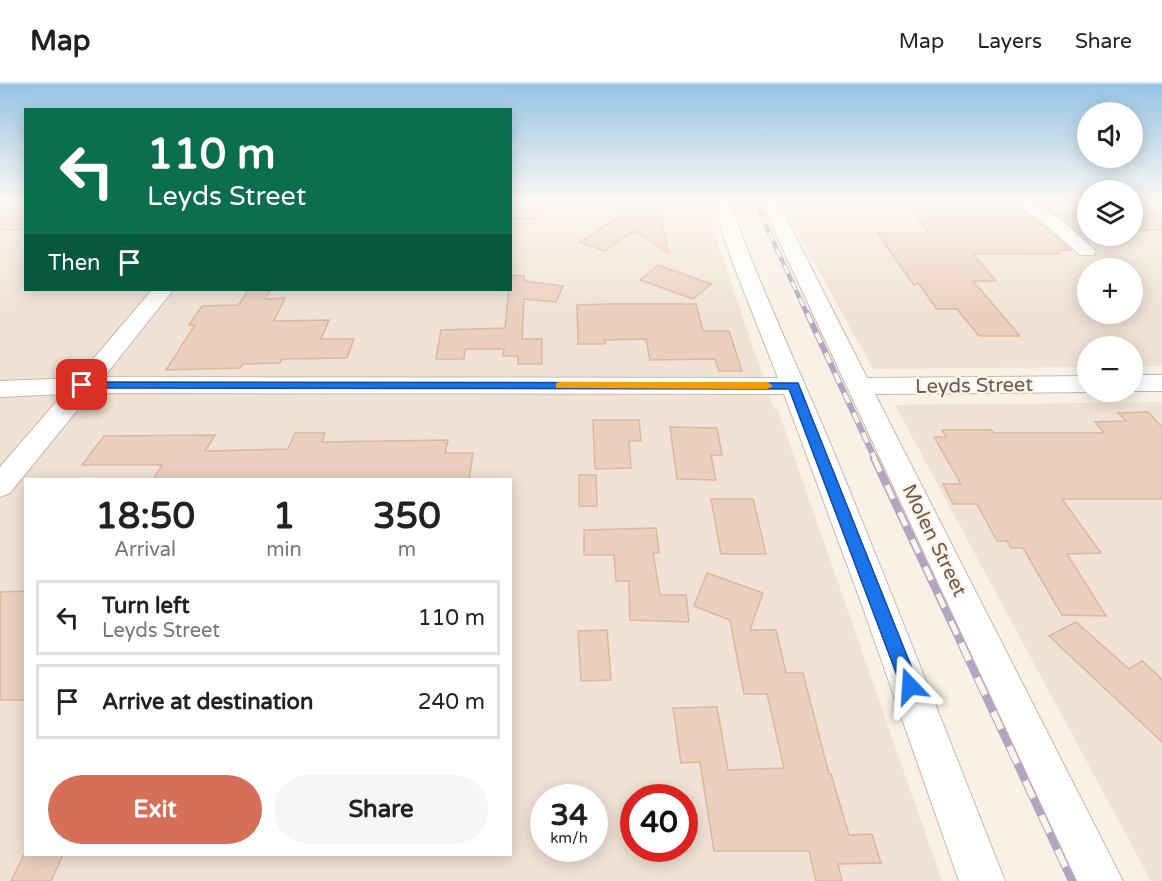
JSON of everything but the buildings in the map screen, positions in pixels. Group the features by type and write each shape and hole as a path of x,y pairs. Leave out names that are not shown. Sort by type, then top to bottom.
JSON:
{"street":[{"path":"732,237 794,386 878,599 982,881"},
{"name":"Molen Street","path":"786,237 1100,881"},
{"path":"1071,237 1087,251"},
{"path":"0,486 162,291"},
{"path":"1143,383 1162,383"},
{"name":"Leyds Street","path":"860,386 1077,384"},
{"path":"0,389 82,385 794,386"}],"shaded area":[{"path":"0,237 24,237 24,291 512,291 512,237 716,237 774,409 778,410 942,881 0,881"},
{"path":"800,237 1077,237 1077,246 1143,246 1143,237 1162,237 1162,254 811,257"},
{"path":"1162,254 1162,366 1143,366 1143,336 1077,336 1077,367 873,369 811,257"},
{"path":"1162,402 1162,881 1151,881 895,405"}],"railway":[{"path":"771,237 807,314"},
{"path":"807,313 875,459"},
{"path":"874,458 962,645"},
{"path":"961,643 1072,881"}],"slow traffic":[{"path":"560,386 767,386"}],"route":[{"path":"82,385 794,386 910,686"}]}
